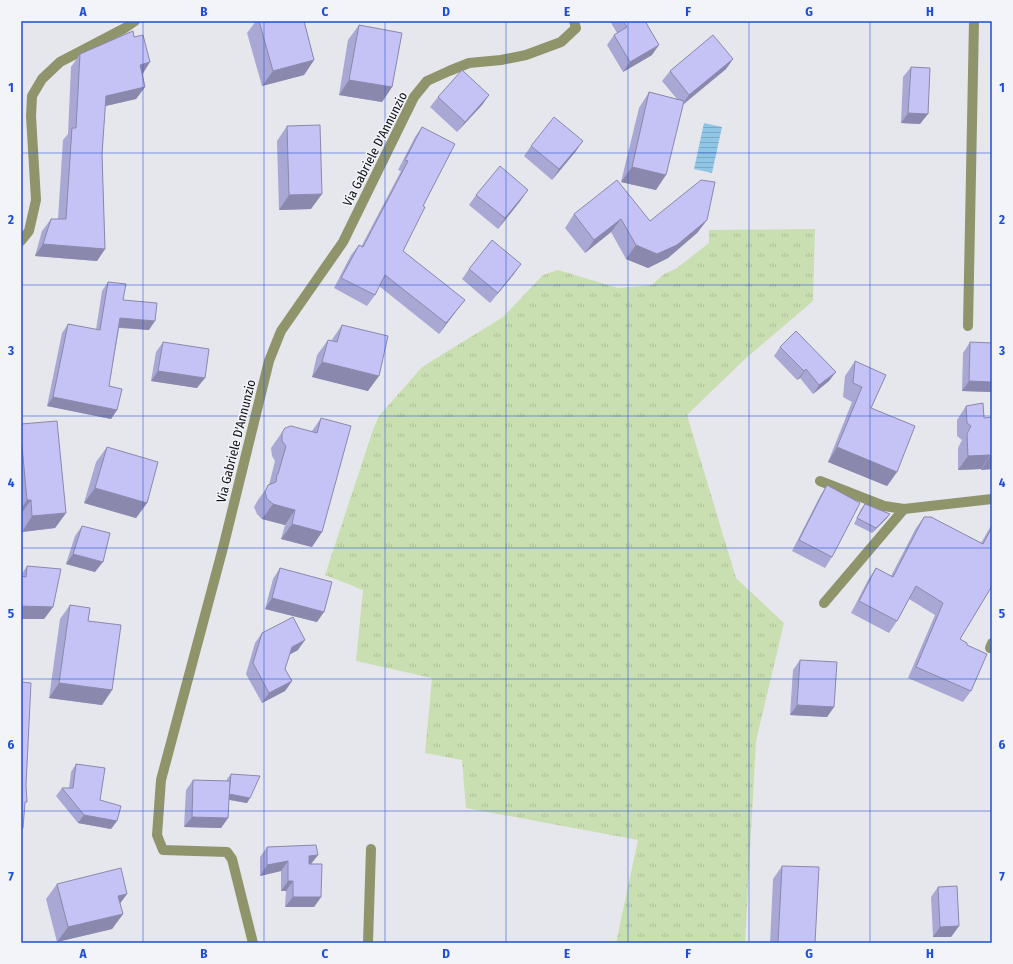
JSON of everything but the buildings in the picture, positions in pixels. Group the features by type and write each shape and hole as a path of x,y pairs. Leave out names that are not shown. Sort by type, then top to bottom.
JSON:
{"street":[{"path":"21,241 29,231 36,200 31,116 32,96 42,79 60,62 135,21"},
{"name":"Via Gabriele D'Annunzio","path":"253,943 232,859 227,852 163,850 157,835 161,780 224,544 269,361 281,331 343,242 414,97 427,81 469,63 501,60 526,55 561,42 576,28 574,21"},
{"path":"968,326 974,21"},
{"path":"820,481 884,506 904,509 992,499"},
{"path":"824,603 904,509"},
{"path":"368,943 371,849"}],"green space":[{"path":"815,229 813,301 745,359 687,415 736,578 784,623 756,741 745,943 616,943 638,840 466,808 462,760 425,753 432,678 356,661 363,590 325,575 379,416 422,367 503,317 543,275 558,270 618,288 652,285 664,274 677,268 709,243 709,230"}],"water":[{"path":"704,123 722,127 712,173 694,169"}]}
